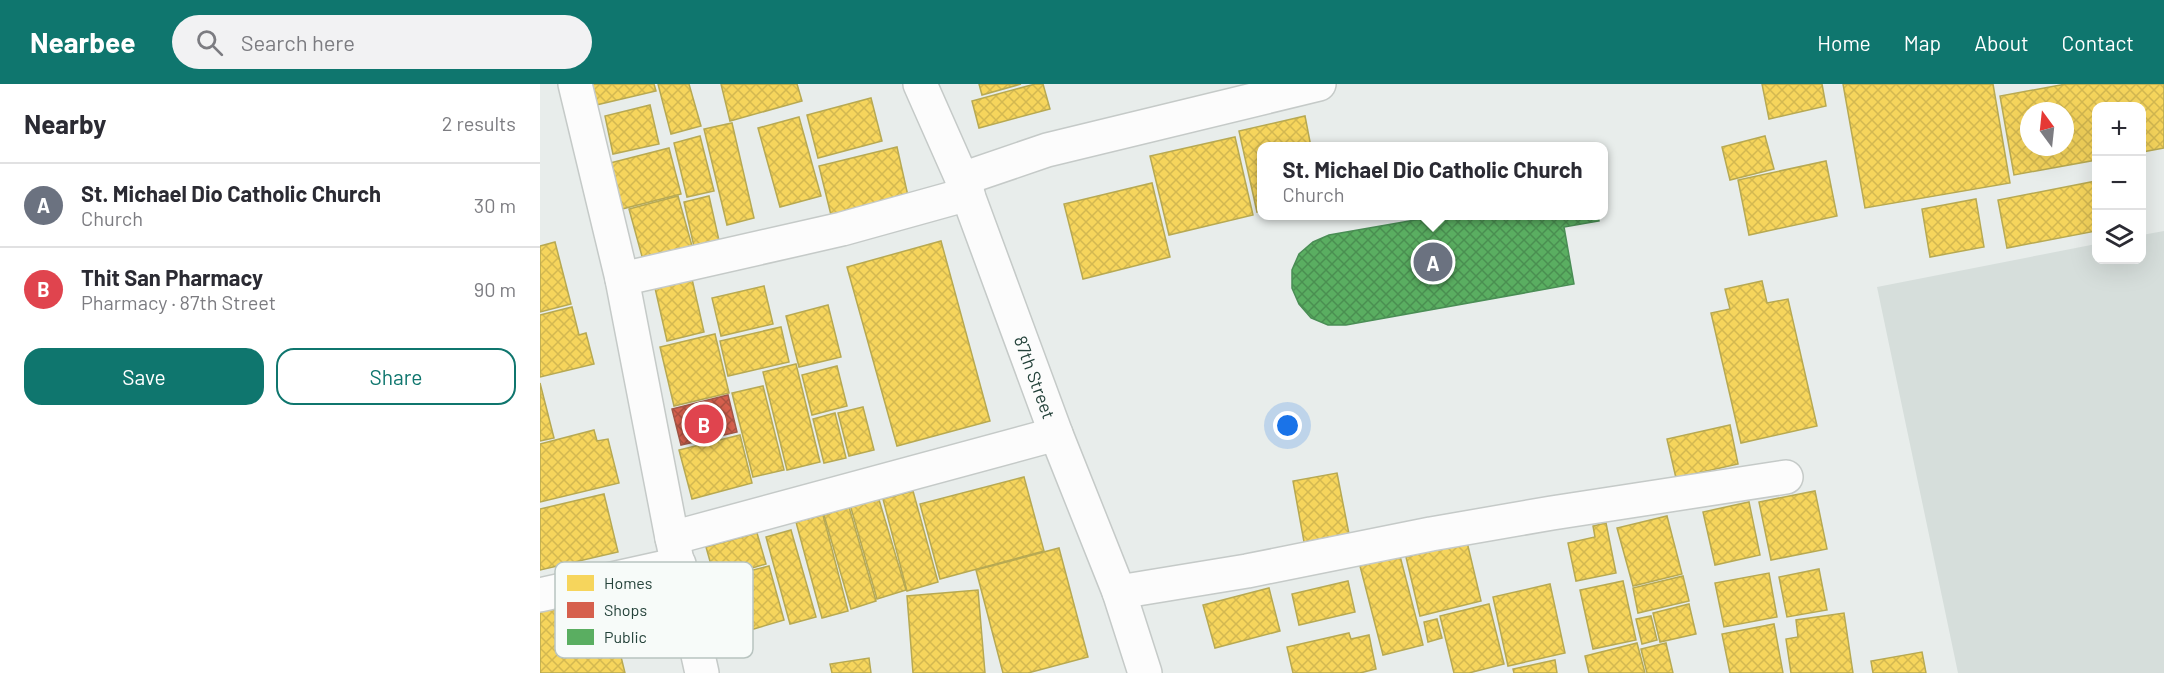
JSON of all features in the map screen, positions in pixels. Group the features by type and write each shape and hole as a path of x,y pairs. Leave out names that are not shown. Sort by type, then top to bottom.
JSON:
{"street":[{"path":"575,84 622,279 678,562"},
{"name":"87th Street","path":"920,84 965,186 1056,434 1119,592 1145,673"},
{"path":"622,279 842,229 965,186 1047,150 1319,84"},
{"path":"642,562 1056,434"},
{"path":"1119,592 1247,571 1519,518 1786,477"},
{"path":"540,595 555,590"},
{"path":"699,658 702,673"}],"shaded area":[{"path":"2164,231 2164,673 1958,673 1877,287 2092,245 2092,264 2146,264 2146,234"}],"building: Homes":[{"path":"591,84 654,84 656,91 596,105"},
{"path":"658,84 689,84 701,126 671,134"},
{"path":"721,84 797,84 802,101 730,121"},
{"path":"979,84 1021,84 982,95"},
{"path":"1035,84 1043,84 1050,109 979,128 972,101"},
{"path":"1762,84 1822,84 1826,106 1769,119"},
{"path":"1843,84 1993,84 2010,183 1865,208"},
{"path":"2066,84 2164,84 2164,148 2146,151 2146,102 2092,102 2092,161 2014,175 2000,96"},
{"path":"871,98 882,141 818,158 807,115"},
{"path":"650,105 659,144 613,154 605,116"},
{"path":"1305,116 1310,142 1257,142 1257,212 1239,131"},
{"path":"799,117 821,196 780,207 758,128"},
{"path":"732,123 754,218 727,225 704,129"},
{"path":"700,136 714,191 687,197 674,143"},
{"path":"1765,136 1774,169 1730,180 1722,147"},
{"path":"1235,137 1253,215 1169,235 1150,156"},
{"path":"897,147 908,196 831,215 819,166"},
{"path":"669,148 681,194 622,209 610,163"},
{"path":"1826,161 1837,216 1749,235 1738,180"},
{"path":"2092,182 2092,232 2007,248 1998,200"},
{"path":"1152,183 1170,257 1083,279 1064,204"},
{"path":"678,196 692,246 643,260 629,209"},
{"path":"709,196 720,245 695,251 684,202"},
{"path":"1976,199 1984,247 1930,257 1922,209"},
{"path":"941,241 990,421 897,446 847,267"},
{"path":"555,242 571,304 540,312 540,246"},
{"path":"692,279 704,332 667,341 655,288"},
{"path":"1762,281 1767,303 1788,299 1817,426 1741,443 1711,313 1730,309 1725,289"},
{"path":"764,286 773,324 721,336 712,298"},
{"path":"828,305 841,357 799,367 786,316"},
{"path":"572,307 579,335 586,333 594,364 540,377 540,315"},
{"path":"781,327 789,362 728,376 720,341"},
{"path":"715,334 729,393 674,406 660,347"},
{"path":"796,364 820,462 787,470 763,372"},
{"path":"837,366 847,406 812,415 802,375"},
{"path":"540,383 554,438 540,441"},
{"path":"763,386 784,470 753,477 732,393"},
{"path":"863,407 874,450 849,456 838,413"},
{"path":"835,413 846,458 824,463 813,419"},
{"path":"1730,425 1738,464 1676,478 1667,439"},
{"path":"594,430 597,441 608,439 619,483 540,502 540,444"},
{"path":"740,435 752,483 692,499 679,450"},
{"path":"1337,473 1349,534 1304,542 1293,481"},
{"path":"1024,477 1044,551 940,579 920,504"},
{"path":"913,491 938,582 907,591 883,499"},
{"path":"1815,491 1827,549 1771,560 1759,502"},
{"path":"877,493 906,590 877,599 849,501"},
{"path":"604,494 618,552 575,562 555,562 555,567 540,570 540,509"},
{"path":"1749,502 1760,555 1715,565 1703,512"},
{"path":"849,507 876,601 851,609 824,515"},
{"path":"823,515 848,611 822,618 796,522"},
{"path":"1667,516 1682,574 1633,586 1617,528"},
{"path":"1606,523 1616,573 1576,581 1568,543 1595,537 1593,526"},
{"path":"791,530 816,617 790,624 766,537"},
{"path":"757,533 766,564 753,568 753,562 710,562 706,547"},
{"path":"1467,542 1481,601 1420,616 1406,557"},
{"path":"1059,548 1088,657 1028,673 1003,673 976,570"},
{"path":"1400,556 1423,645 1383,655 1360,566"},
{"path":"769,566 784,620 753,629 753,570"},
{"path":"1819,569 1827,610 1787,617 1779,577"},
{"path":"1769,573 1777,617 1724,627 1715,583"},
{"path":"1683,576 1689,601 1638,613 1633,588"},
{"path":"1348,581 1355,612 1299,625 1292,594"},
{"path":"1623,581 1636,640 1593,649 1580,590"},
{"path":"1550,584 1565,653 1508,666 1493,597"},
{"path":"1269,588 1280,631 1215,648 1203,605"},
{"path":"978,590 985,673 913,673 907,596"},
{"path":"555,604 555,658 621,658 625,673 540,673 540,608"},
{"path":"1489,604 1504,664 1469,673 1454,673 1440,616"},
{"path":"1689,604 1696,634 1660,642 1653,613"},
{"path":"1844,613 1853,673 1791,673 1786,639 1798,637 1796,620"},
{"path":"1651,616 1657,640 1642,644 1636,619"},
{"path":"1437,619 1442,638 1428,642 1424,622"},
{"path":"1774,624 1783,673 1730,673 1722,634"},
{"path":"1349,633 1351,639 1369,635 1376,669 1360,673 1293,673 1287,647"},
{"path":"1637,643 1645,673 1589,673 1585,656"},
{"path":"1666,643 1673,673 1647,673 1641,649"},
{"path":"1922,652 1926,673 1873,673 1871,661"},
{"path":"869,658 871,673 832,673 830,664"},
{"path":"1555,660 1557,673 1514,673 1513,669"}],"building: Shops":[{"path":"728,395 737,432 681,445 672,409"}],"building: Public":[{"path":"1415,220 1599,221 1564,227 1574,284 1346,325 1328,325 1311,318 1299,304 1292,288 1292,270 1299,254 1313,242 1329,235"}],"place":[{"name":"St. Michael Dio Catholic Church","path":"1433,262"},
{"name":"Thit San Pharmacy","path":"704,424"}]}
